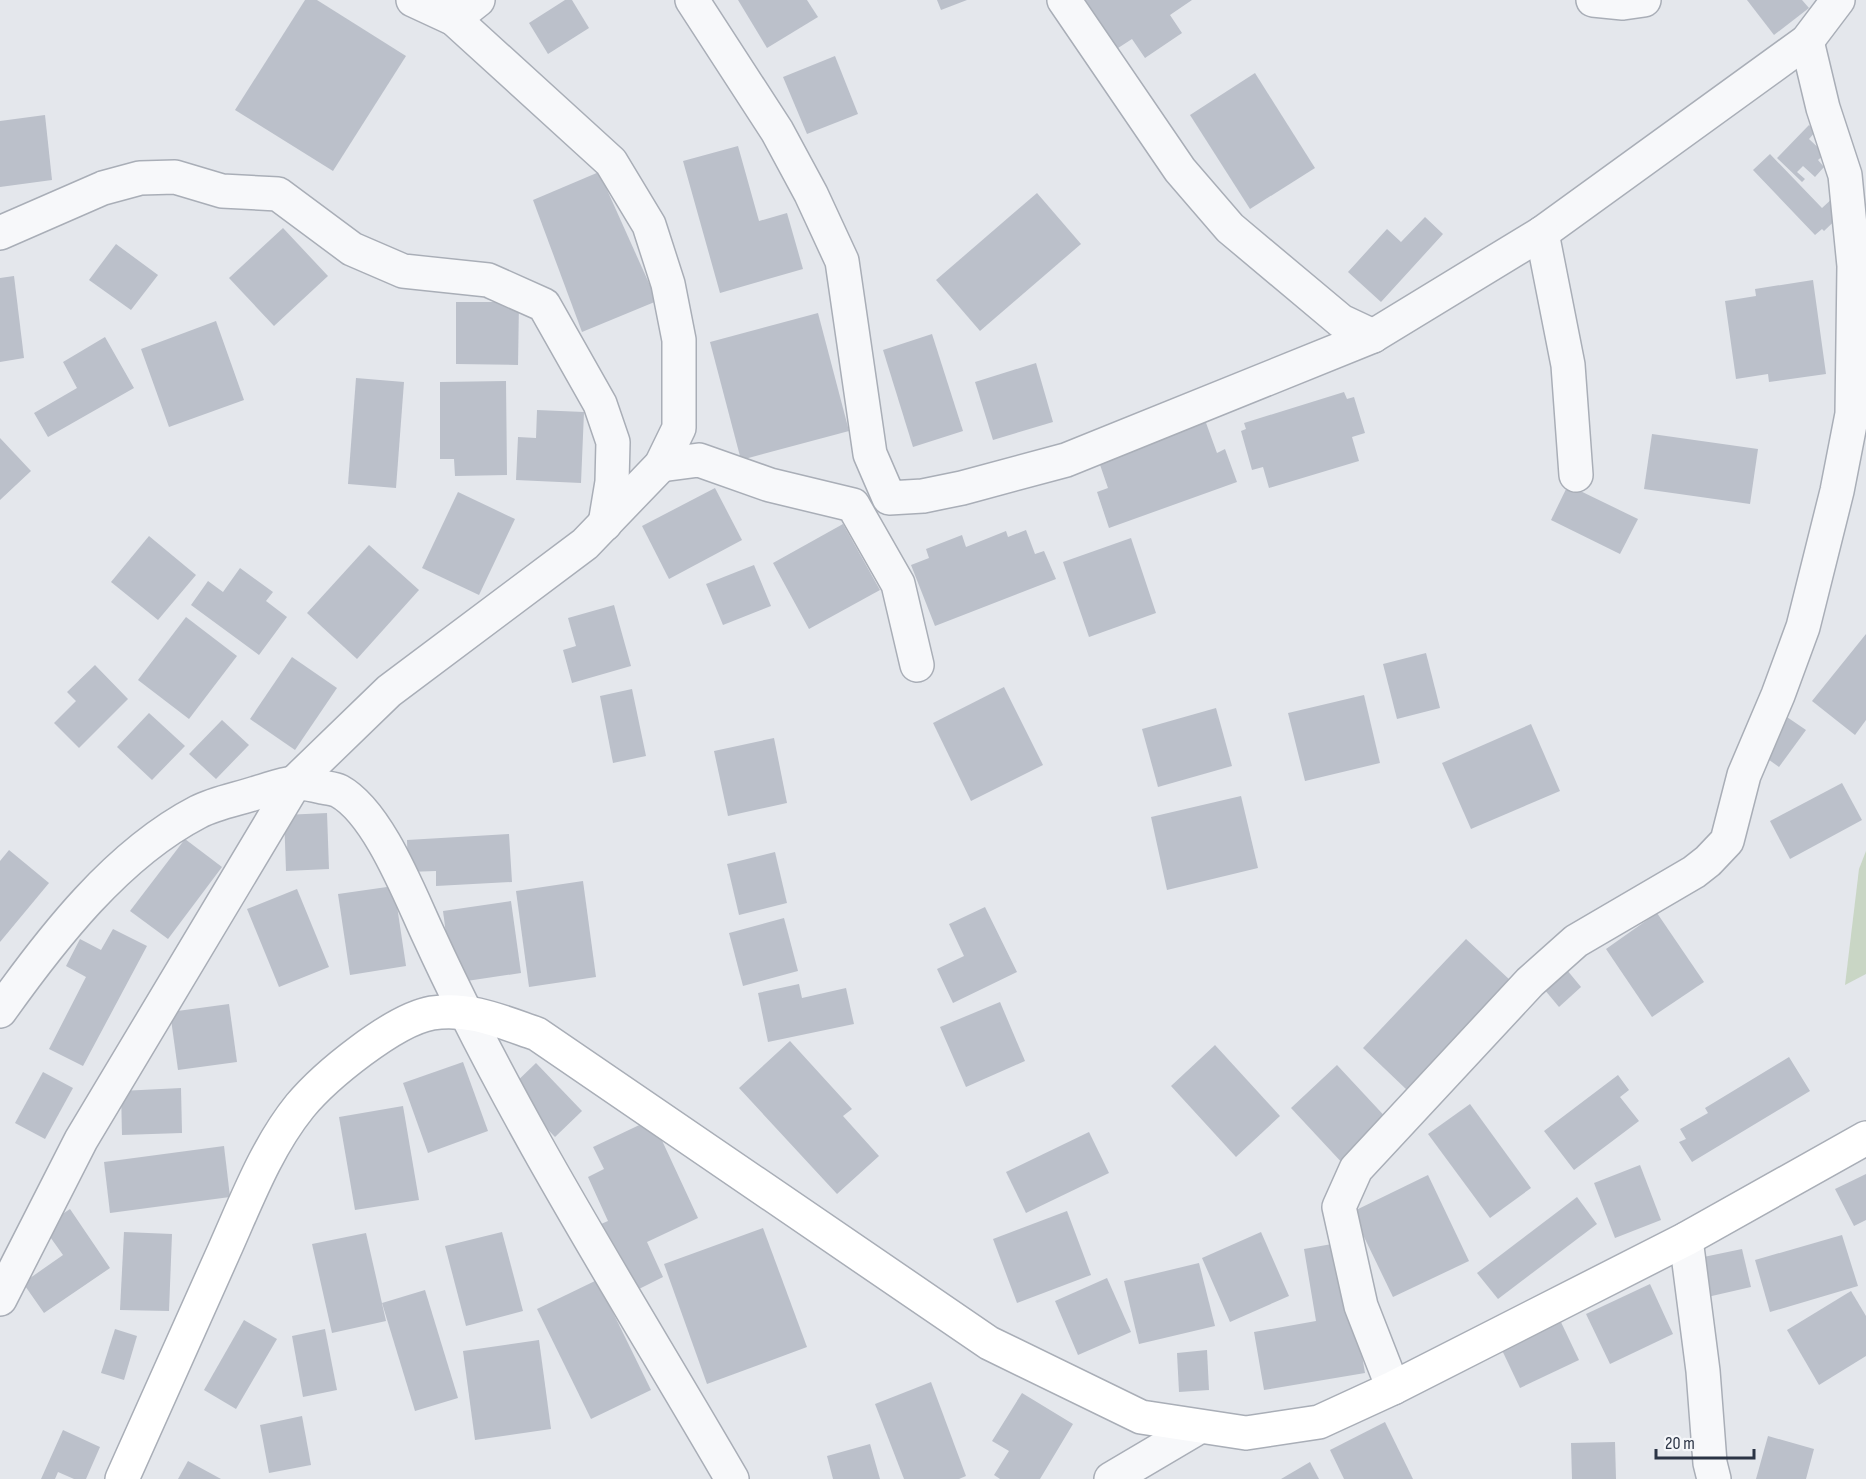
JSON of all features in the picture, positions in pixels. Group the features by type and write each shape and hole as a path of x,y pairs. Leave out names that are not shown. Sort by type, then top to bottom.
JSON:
{"main road":[{"path":"122,1479 262,1168 298,1108 322,1082 395,1028 430,1013 463,1010 537,1034 989,1343 1141,1417 1246,1433 1319,1422 1393,1388 1686,1239 1866,1138"}],"street":[{"path":"0,1299 81,1140 296,781 389,692 585,544 661,465 679,428 679,350 668,284 649,225 611,162 466,10 412,0"},
{"path":"692,0 777,131 811,194 842,261 870,454 890,498 923,496 963,488 1065,460 1373,336 1542,233 1807,41 1838,0"},
{"path":"1064,0 1180,170 1230,228 1341,321 1373,336"},
{"path":"1601,1 1644,0"},
{"path":"1393,1388 1361,1306 1339,1207 1356,1170 1530,982 1576,941 1694,872 1727,841 1744,775 1803,627 1837,491 1852,414 1854,266 1858,227 1845,175 1823,108 1807,41"},
{"path":"0,233 104,188 140,178 174,177 222,191 278,194 352,249 403,271 488,280 544,305 600,404 613,442 612,482 605,524"},
{"path":"1542,233 1568,365 1576,475"},
{"path":"661,465 699,460 770,485 853,505 898,584 917,665"},
{"path":"0,1011 41,954 82,907 138,853 199,812 296,781 339,791 365,813 400,874 463,1010 580,1221 732,1479"},
{"path":"1686,1239 1703,1371 1710,1463 1714,1479"},
{"path":"1111,1479 1199,1427"}],"green space":[{"path":"1866,851 1866,974 1845,985 1859,869"}],"building":[{"path":"305,0 317,0 406,56 333,171 235,110"},
{"path":"565,0 572,0 589,28 548,54 529,23"},
{"path":"738,0 807,0 818,17 767,48"},
{"path":"937,0 967,0 941,10"},
{"path":"1081,0 1192,0 1170,15 1182,33 1145,58 1132,39 1115,50"},
{"path":"1747,0 1802,0 1809,8 1774,35"},
{"path":"835,56 858,114 807,134 783,77"},
{"path":"1255,73 1315,168 1250,209 1190,115"},
{"path":"45,115 52,180 0,187 0,121"},
{"path":"1809,125 1816,131 1809,139 1825,154 1818,160 1824,167 1815,177 1803,166 1797,172 1805,179 1802,182 1777,158"},
{"path":"738,146 759,221 787,213 803,269 720,293 683,161"},
{"path":"1770,154 1822,208 1835,196 1847,209 1824,231 1822,229 1815,235 1753,170"},
{"path":"599,172 657,301 582,332 533,200"},
{"path":"1037,193 1081,244 980,331 936,280"},
{"path":"1425,217 1443,234 1381,302 1348,272 1387,229 1401,242"},
{"path":"283,228 328,276 274,326 229,278"},
{"path":"116,244 158,275 131,310 89,280"},
{"path":"14,276 24,358 0,362 0,278"},
{"path":"1813,280 1826,374 1769,382 1768,374 1736,379 1725,301 1756,296 1755,289"},
{"path":"456,302 519,302 518,365 456,364"},
{"path":"818,313 849,431 741,460 710,342"},
{"path":"216,321 244,400 169,427 141,349"},
{"path":"932,334 963,431 913,447 883,350"},
{"path":"105,337 134,388 48,437 34,413 77,388 63,362"},
{"path":"1036,363 1053,422 993,440 975,382"},
{"path":"356,378 404,382 396,488 348,484"},
{"path":"506,381 507,475 455,476 454,459 440,459 440,382"},
{"path":"1344,392 1347,399 1354,397 1365,433 1352,437 1359,461 1269,488 1263,467 1252,470 1241,431 1246,429 1244,423"},
{"path":"537,410 584,412 581,483 516,480 518,437 536,438"},
{"path":"1205,420 1217,453 1225,449 1237,482 1109,528 1097,492 1108,488 1098,459"},
{"path":"1652,434 1758,449 1750,504 1644,489"},
{"path":"0,438 31,471 0,500"},
{"path":"1568,485 1638,519 1620,554 1551,520"},
{"path":"715,488 742,540 669,579 642,526"},
{"path":"458,492 515,519 479,595 422,568"},
{"path":"843,524 880,590 809,629 773,563"},
{"path":"1026,530 1035,554 1044,551 1056,579 935,626 911,565 929,558 926,549 962,535 966,547 1006,531 1008,537"},
{"path":"149,536 196,575 158,620 111,582"},
{"path":"1131,538 1156,613 1089,637 1063,562"},
{"path":"369,545 419,590 357,659 307,613"},
{"path":"754,565 771,606 723,625 706,584"},
{"path":"240,568 273,592 266,601 287,617 259,655 191,605 208,581 223,592"},
{"path":"614,605 631,666 572,683 563,650 576,646 568,618"},
{"path":"186,617 237,656 189,719 138,680"},
{"path":"1866,634 1866,720 1855,735 1812,701"},
{"path":"1426,653 1440,708 1397,719 1383,664"},
{"path":"292,657 337,688 295,750 250,719"},
{"path":"95,665 128,699 79,748 54,723 76,701 67,692"},
{"path":"1004,687 1043,765 971,801 933,723"},
{"path":"632,689 646,756 613,763 600,696"},
{"path":"1364,695 1380,763 1305,781 1288,713"},
{"path":"1216,708 1232,766 1158,787 1142,729"},
{"path":"149,713 185,746 152,780 117,747"},
{"path":"1784,715 1806,730 1779,767 1758,752"},
{"path":"222,720 249,745 216,779 189,754"},
{"path":"1531,724 1560,791 1471,829 1442,763"},
{"path":"774,738 787,803 728,816 714,751"},
{"path":"1842,783 1862,820 1790,859 1770,821"},
{"path":"1241,796 1258,868 1167,890 1151,817"},
{"path":"327,813 329,869 286,871 284,815"},
{"path":"509,834 512,882 436,886 436,871 408,872 407,840"},
{"path":"185,839 222,867 168,939 130,911"},
{"path":"9,850 49,883 0,942 0,861"},
{"path":"775,852 787,903 739,915 727,864"},
{"path":"583,881 596,977 529,987 516,891"},
{"path":"394,886 406,966 350,975 338,894"},
{"path":"297,889 329,967 279,987 247,909"},
{"path":"511,901 521,973 460,982 449,957 443,911"},
{"path":"985,907 1017,972 953,1003 937,969 964,956 949,924"},
{"path":"1657,913 1704,982 1652,1017 1606,949"},
{"path":"784,918 798,971 743,986 729,933"},
{"path":"113,929 147,946 83,1066 49,1049 86,977 66,966 80,939 101,950"},
{"path":"1466,939 1511,981 1407,1090 1363,1048"},
{"path":"1562,964 1581,987 1559,1007 1539,983"},
{"path":"799,984 802,998 846,988 854,1024 768,1042 758,993"},
{"path":"1000,1002 1025,1061 966,1087 940,1027"},
{"path":"229,1004 237,1062 178,1070 170,1012"},
{"path":"790,1041 852,1109 843,1116 879,1156 837,1194 739,1088"},
{"path":"1215,1045 1280,1116 1236,1157 1171,1086"},
{"path":"1789,1057 1810,1091 1692,1162 1679,1142 1686,1139 1680,1129 1708,1113 1705,1108"},
{"path":"463,1062 488,1131 428,1153 403,1083"},
{"path":"536,1063 582,1111 555,1137 509,1089"},
{"path":"1337,1065 1391,1123 1345,1166 1291,1108"},
{"path":"43,1072 73,1088 45,1139 15,1123"},
{"path":"1618,1075 1629,1090 1620,1097 1639,1121 1574,1170 1544,1131"},
{"path":"181,1088 182,1133 122,1135 121,1091"},
{"path":"1470,1104 1531,1188 1490,1218 1428,1134"},
{"path":"403,1106 419,1200 355,1210 339,1117"},
{"path":"652,1119 698,1218 647,1242 663,1277 633,1292 601,1224 608,1221 588,1177 604,1169 593,1147"},
{"path":"1089,1132 1109,1173 1026,1213 1006,1172"},
{"path":"224,1146 230,1197 110,1213 104,1162"},
{"path":"1640,1165 1661,1220 1615,1238 1594,1183"},
{"path":"1866,1174 1866,1220 1854,1226 1835,1189"},
{"path":"1428,1175 1469,1261 1393,1297 1352,1212"},
{"path":"1577,1197 1597,1224 1498,1299 1477,1273"},
{"path":"70,1209 110,1268 44,1313 23,1283 63,1255 43,1227"},
{"path":"1067,1211 1091,1275 1017,1303 993,1239"},
{"path":"763,1228 807,1347 707,1384 664,1264"},
{"path":"124,1232 172,1234 169,1311 120,1310"},
{"path":"502,1232 523,1311 466,1326 445,1246"},
{"path":"1261,1232 1289,1296 1230,1322 1202,1258"},
{"path":"366,1233 386,1321 332,1333 312,1244"},
{"path":"1842,1235 1858,1286 1770,1312 1755,1260"},
{"path":"1343,1242 1365,1373 1264,1390 1254,1332 1316,1321 1304,1249"},
{"path":"1742,1249 1751,1287 1703,1298 1694,1259"},
{"path":"1199,1263 1215,1326 1139,1344 1124,1281"},
{"path":"1107,1278 1131,1332 1078,1355 1055,1301"},
{"path":"597,1280 651,1390 591,1419 537,1309"},
{"path":"1650,1284 1673,1334 1610,1364 1586,1314"},
{"path":"425,1290 458,1398 415,1411 382,1303"},
{"path":"1851,1291 1866,1316 1866,1356 1819,1385 1787,1330"},
{"path":"1559,1318 1579,1360 1520,1388 1500,1346"},
{"path":"244,1320 277,1339 236,1409 204,1390"},
{"path":"115,1329 137,1336 124,1380 101,1373"},
{"path":"325,1329 337,1390 303,1397 292,1336"},
{"path":"539,1340 551,1429 475,1440 463,1351"},
{"path":"1207,1350 1209,1390 1179,1392 1177,1353"},
{"path":"931,1382 966,1476 959,1479 904,1479 875,1404"},
{"path":"1022,1393 1073,1424 1040,1479 1000,1479 994,1475 1009,1451 992,1441"},
{"path":"302,1416 311,1465 269,1473 260,1425"},
{"path":"1385,1422 1413,1479 1344,1479 1330,1450"},
{"path":"63,1430 100,1447 86,1479 74,1479 58,1472 55,1479 41,1479"},
{"path":"1768,1436 1814,1449 1806,1479 1756,1479"},
{"path":"1615,1442 1616,1479 1572,1479 1571,1443"},
{"path":"870,1444 880,1479 833,1479 827,1456"},
{"path":"188,1461 221,1479 178,1479"},
{"path":"1310,1462 1319,1479 1281,1479"}]}
